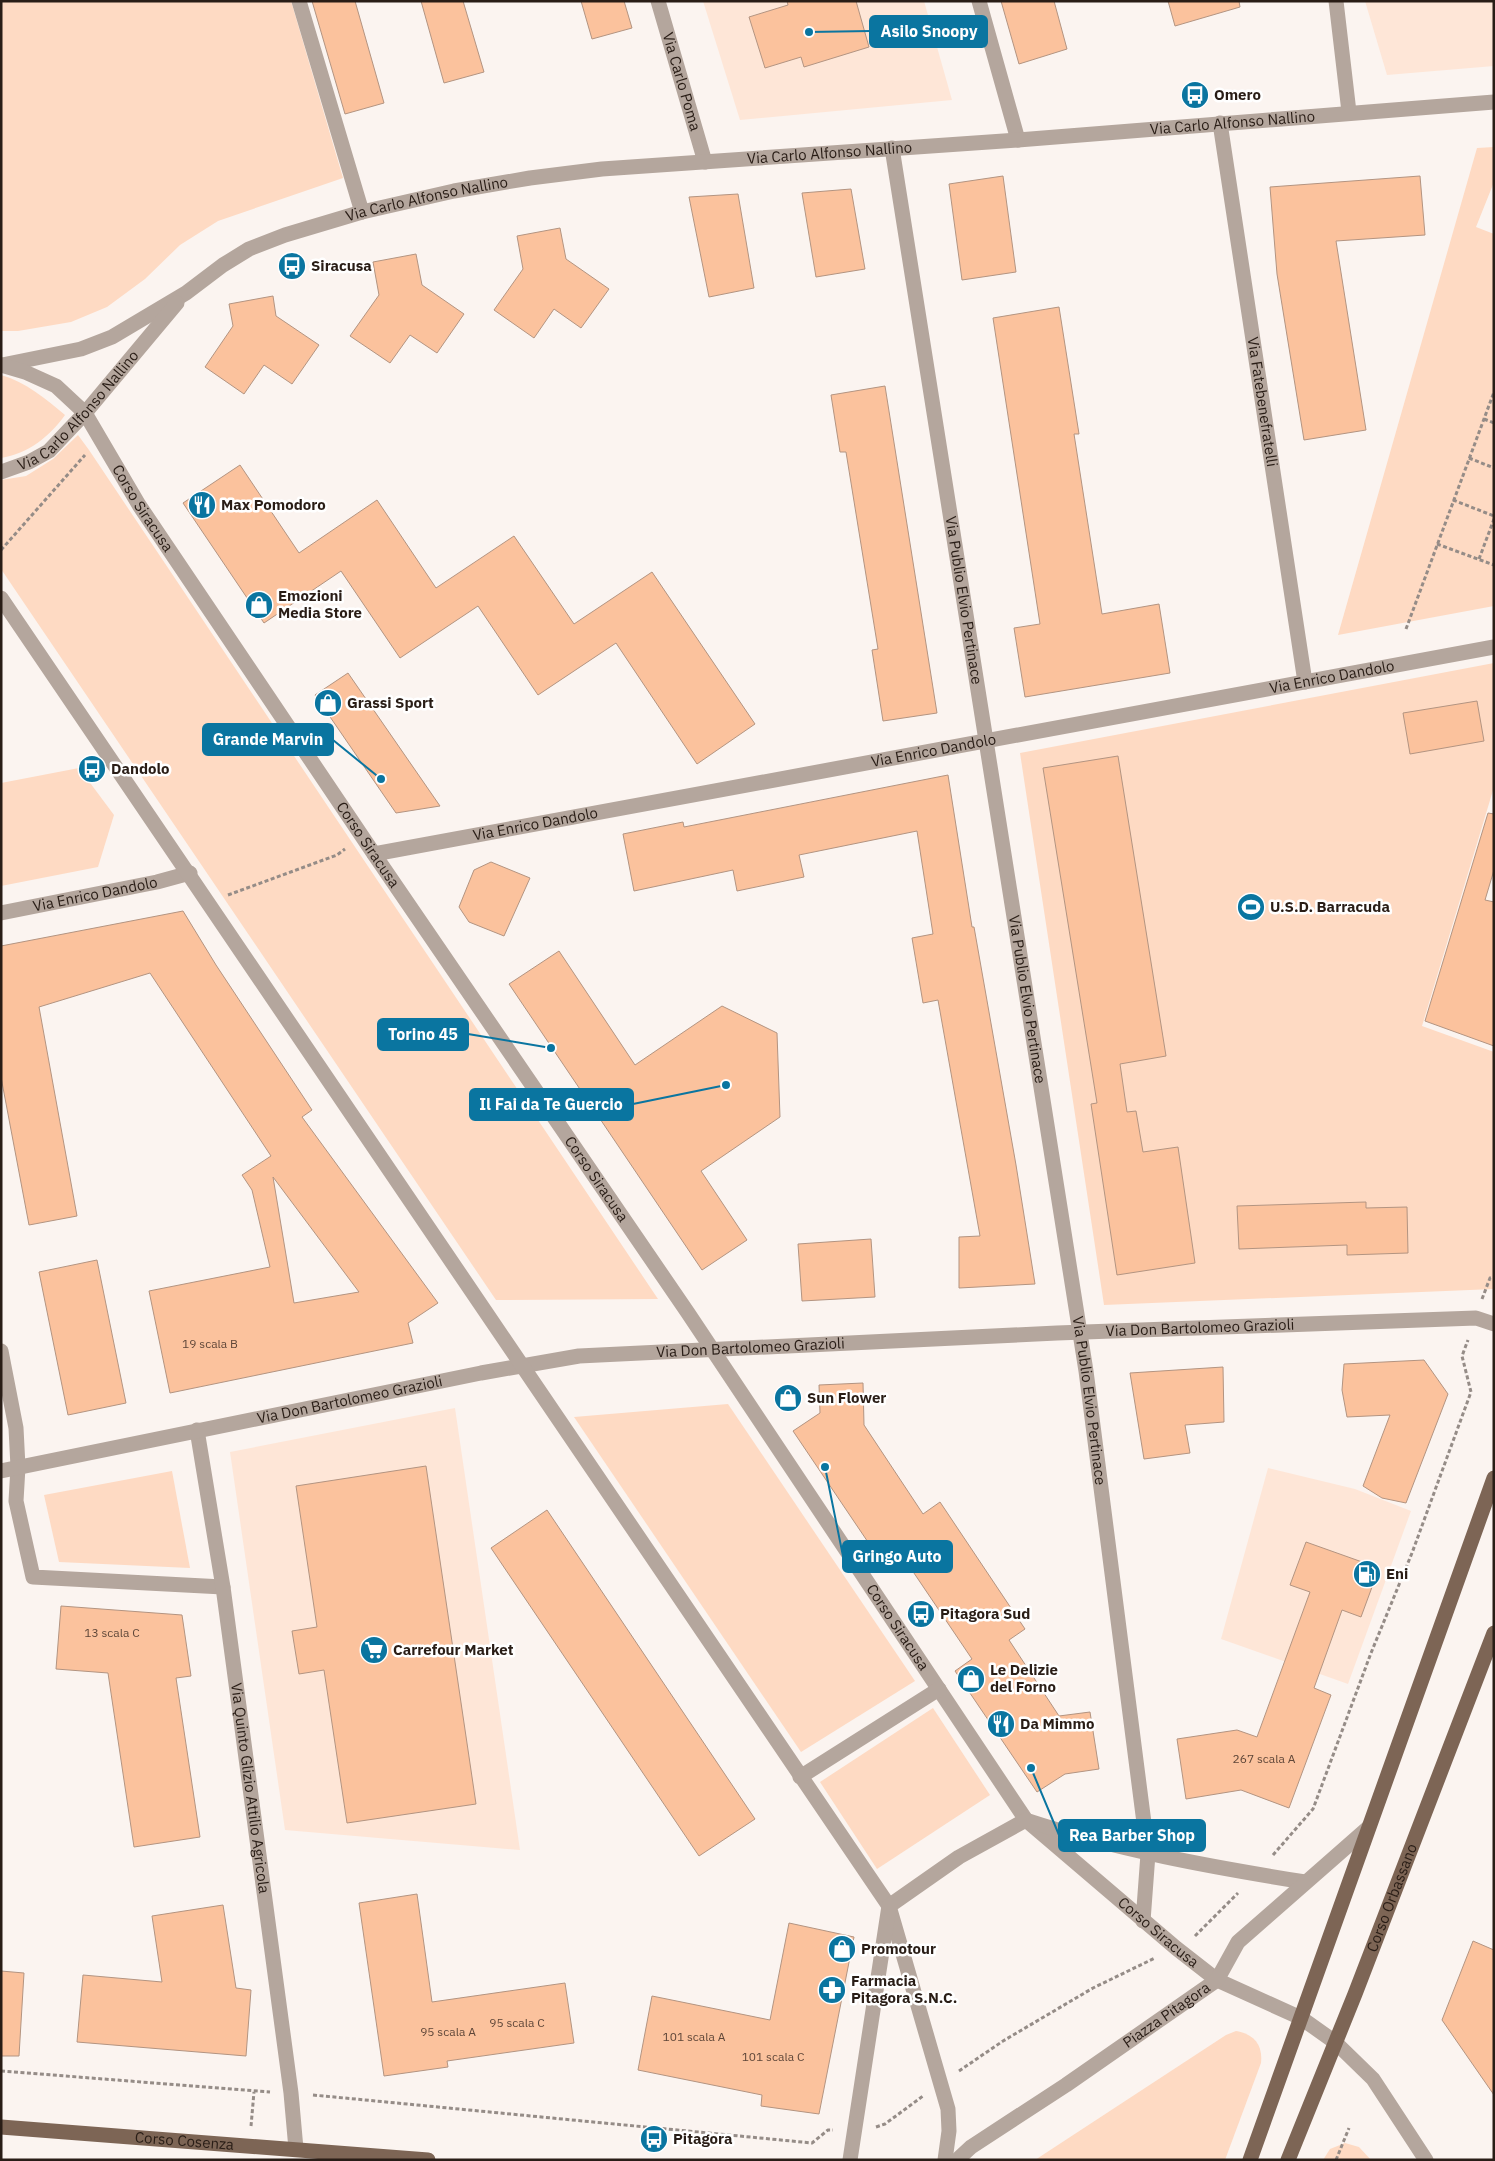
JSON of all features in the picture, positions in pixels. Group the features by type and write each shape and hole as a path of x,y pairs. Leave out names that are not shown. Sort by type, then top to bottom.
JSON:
{"main road":[{"path":"1250,2160 1494,1478"},
{"name":"Corso Orbassano","path":"1288,2160 1494,1633"},
{"name":"Corso Cosenza","path":"1,2127 428,2160"}],"street":[{"path":"299,1 362,212"},
{"name":"Via Carlo Poma","path":"658,1 705,162"},
{"path":"979,1 1018,140"},
{"path":"1336,1 1349,112"},
{"name":"Via Carlo Alfonso Nallino","path":"2,365 81,349 112,337 186,293 222,265 249,250 285,235 362,212 454,190 602,169 1018,140 1349,112 1494,102"},
{"name":"Via Fatebenefratelli","path":"1220,123 1305,682"},
{"name":"Via Publio Elvio Pertinace","path":"892,148 1080,1332 1148,1854"},
{"name":"Via Carlo Alfonso Nallino","path":"1,472 29,462 50,451 85,413 186,293"},
{"name":"Corso Siracusa","path":"2,365 25,372 56,386 85,413 139,505 362,837 712,1349 1026,1820 1176,1948 1217,1980"},
{"path":"1,598 190,873 800,1778 889,1906 948,2109 949,2131 945,2160"},
{"name":"Via Enrico Dandolo","path":"374,854 1494,647"},
{"name":"Via Enrico Dandolo","path":"1,913 157,882 190,873"},
{"name":"Via Don Bartolomeo Grazioli","path":"1,1470 522,1365 579,1356 1080,1332 1476,1318 1494,1324"},
{"path":"1,1351 16,1428 18,1466 16,1501 32,1577 223,1587"},
{"name":"Via Quinto Glizio Attilio Agricola","path":"198,1430 223,1587 291,2093 296,2150"},
{"path":"800,1778 939,1689"},
{"path":"850,2160 889,1906 959,1857 1026,1820 1082,1838 1148,1854 1305,1882"},
{"path":"1217,1980 1238,1942 1368,1828"},
{"path":"1144,1921 1148,1854"},
{"name":"Piazza Pitagora","path":"958,2160 971,2147 1066,2085 1217,1980 1301,2018 1335,2042 1373,2079 1426,2160"}],"path":[{"path":"1406,629 1494,392"},
{"path":"1484,419 1494,423"},
{"path":"1,550 100,438"},
{"path":"1469,458 1494,468"},
{"path":"1454,500 1494,517 1479,559"},
{"path":"1437,544 1494,565"},
{"path":"209,902 336,855 362,837"},
{"path":"291,2093 812,2143 828,2130 855,2131 885,2124 1003,2042 1084,1993 1176,1948 1198,1935 1256,1874 1313,1808 1371,1653 1412,1553 1471,1392 1462,1356 1490,1278 1494,1277"},
{"path":"1,2071 254,2092"},
{"path":"1336,2160 1349,2128"}],"shaded area":[{"path":"1,1 291,1 343,178 218,221 180,245 145,279 107,307 71,322 18,331 1,331"},
{"path":"703,1 924,1 952,100 740,120"},
{"path":"1365,1 1494,1 1494,66 1387,75"},
{"path":"1494,147 1494,182 1476,227 1494,234 1494,606 1338,635 1477,148"},
{"path":"1,375 19,382 43,397 65,415 38,443 20,453 1,458"},
{"path":"78,435 658,1299 496,1300 1,569 1,480 26,476 53,459"},
{"name":"U.S.D. Barracuda","path":"1494,663 1494,787 1422,1026 1494,1052 1494,1289 1104,1305 1020,753"},
{"path":"79,768 114,815 98,867 1,886 1,783"},
{"path":"728,1404 915,1681 801,1752 574,1417"},
{"path":"455,1408 520,1850 285,1830 230,1452"},
{"path":"1268,1468 1355,1489 1411,1511 1348,1684 1221,1639"},
{"path":"172,1471 190,1568 59,1562 44,1495"},
{"path":"933,1708 990,1795 877,1869 820,1782"},
{"path":"1236,2031 1248,2035 1256,2041 1259,2046 1261,2063 1225,2160 1035,2160 1226,2035"},
{"path":"1345,2143 1359,2147 1371,2160 1323,2160 1330,2149"}],"building":[{"path":"312,1 355,1 384,103 345,114"},
{"path":"421,1 463,1 484,72 444,83"},
{"path":"581,1 624,1 632,28 592,39"},
{"path":"787,1 856,1 869,47 804,67 801,57 765,68 749,17 788,5"},
{"path":"1001,1 1054,1 1067,49 1019,64"},
{"path":"1168,1 1239,1 1240,7 1175,26"},
{"path":"1003,176 1016,272 962,280 949,184"},
{"path":"1420,176 1425,235 1336,241 1366,430 1304,440 1277,274 1270,187"},
{"path":"851,189 865,269 816,277 802,193"},
{"path":"738,194 754,288 709,297 689,197"},
{"path":"560,228 566,259 609,289 581,328 554,309 534,338 494,310 523,269 517,236"},
{"path":"416,254 422,285 464,314 437,353 410,335 390,363 350,336 379,295 373,262"},
{"path":"273,296 276,316 319,345 292,384 264,365 244,394 205,367 233,326 229,304"},
{"path":"1059,307 1079,434 1074,434 1102,614 1159,604 1170,673 1025,697 1014,628 1040,624 993,318"},
{"path":"885,386 937,713 883,721 872,650 878,649 846,452 840,452 831,395"},
{"path":"240,465 299,553 377,500 436,588 514,536 574,624 652,572 755,724 697,764 616,643 538,695 478,606 400,658 341,571 264,623 183,503"},
{"path":"348,673 440,806 396,813 315,695"},
{"path":"1477,701 1484,741 1410,754 1403,713"},
{"path":"1118,756 1166,1056 1120,1064 1127,1112 1136,1111 1143,1152 1178,1147 1195,1263 1117,1275 1091,1104 1097,1103 1043,768"},
{"path":"948,775 972,927 974,927 1016,1165 1035,1284 959,1288 959,1237 980,1236 938,1000 923,1003 912,938 933,934 917,831 799,855 804,877 737,891 733,870 634,891 623,834 683,822 684,827"},
{"path":"1488,813 1494,814 1494,870 1485,900 1494,902 1494,1046 1425,1021"},
{"path":"491,862 530,878 504,936 469,922 459,907 474,870"},
{"path":"183,911 216,965 312,1110 302,1117 438,1303 408,1323 413,1343 170,1393 149,1291 270,1267 252,1190 242,1175 271,1156 150,973 39,1007 77,1216 29,1225 1,1077 1,946","holes":["273,1177 359,1292 294,1303"]},
{"path":"559,951 635,1065 722,1006 777,1033 780,1117 701,1171 747,1240 702,1270 509,984"},
{"path":"1366,1202 1366,1208 1407,1207 1408,1253 1347,1255 1347,1245 1239,1249 1237,1206"},
{"path":"871,1239 875,1297 802,1301 798,1244"},
{"path":"97,1260 126,1403 68,1415 39,1272"},
{"path":"1424,1360 1448,1394 1406,1503 1382,1498 1363,1486 1390,1415 1347,1417 1342,1390 1344,1364"},
{"path":"1223,1367 1224,1422 1185,1425 1190,1453 1144,1459 1130,1373"},
{"path":"863,1383 864,1425 923,1514 940,1502 1025,1629 1009,1640 1059,1716 1090,1712 1099,1769 1065,1774 1037,1792 955,1671 972,1659 893,1542 876,1554 793,1431 820,1413 819,1385"},
{"name":"Carrefour Market","path":"426,1466 476,1804 347,1823 324,1670 299,1674 292,1631 317,1627 296,1486"},
{"path":"547,1510 755,1819 699,1856 491,1548"},
{"path":"1306,1542 1379,1568 1361,1617 1342,1610 1314,1688 1331,1695 1289,1808 1241,1790 1186,1799 1177,1739 1237,1730 1257,1737 1310,1592 1290,1585"},
{"path":"61,1606 182,1615 191,1676 176,1678 200,1837 134,1847 108,1673 56,1669"},
{"path":"417,1894 432,2002 565,1983 574,2043 447,2061 448,2067 384,2076 359,1903"},
{"path":"223,1905 236,1988 251,1990 246,2056 77,2042 83,1975 162,1982 152,1916"},
{"path":"789,1923 854,1937 819,2114 761,2106 762,2095 638,2070 652,1996 770,2020"},
{"path":"1473,1941 1494,1950 1494,2095 1442,2020"},
{"path":"1,1971 24,1973 19,2056 1,2056"}],"place":[{"name":"Asilo Snoopy","path":"809,32"},
{"name":"Omero","path":"1195,95"},
{"name":"Siracusa","path":"292,266"},
{"name":"Max Pomodoro","path":"202,505"},
{"name":"Emozioni Media Store","path":"259,605"},
{"name":"Grassi Sport","path":"328,703"},
{"name":"Dandolo","path":"92,769"},
{"name":"Grande Marvin","path":"381,779"},
{"name":"U.S.D. Barracuda","path":"1251,907"},
{"name":"Torino 45","path":"551,1048"},
{"name":"Il Fai da Te Guercio","path":"726,1085"},
{"name":"Sun Flower","path":"788,1398"},
{"name":"Gringo Auto","path":"825,1467"},
{"name":"Eni","path":"1367,1574"},
{"name":"Pitagora Sud","path":"921,1614"},
{"name":"Carrefour Market","path":"374,1650"},
{"name":"Le Delizie del Forno","path":"971,1679"},
{"name":"Da Mimmo","path":"1001,1724"},
{"name":"Rea Barber Shop","path":"1031,1768"},
{"name":"Promotour","path":"842,1949"},
{"name":"Farmacia Pitagora S.N.C.","path":"832,1990"},
{"name":"Pitagora","path":"654,2139"}]}
